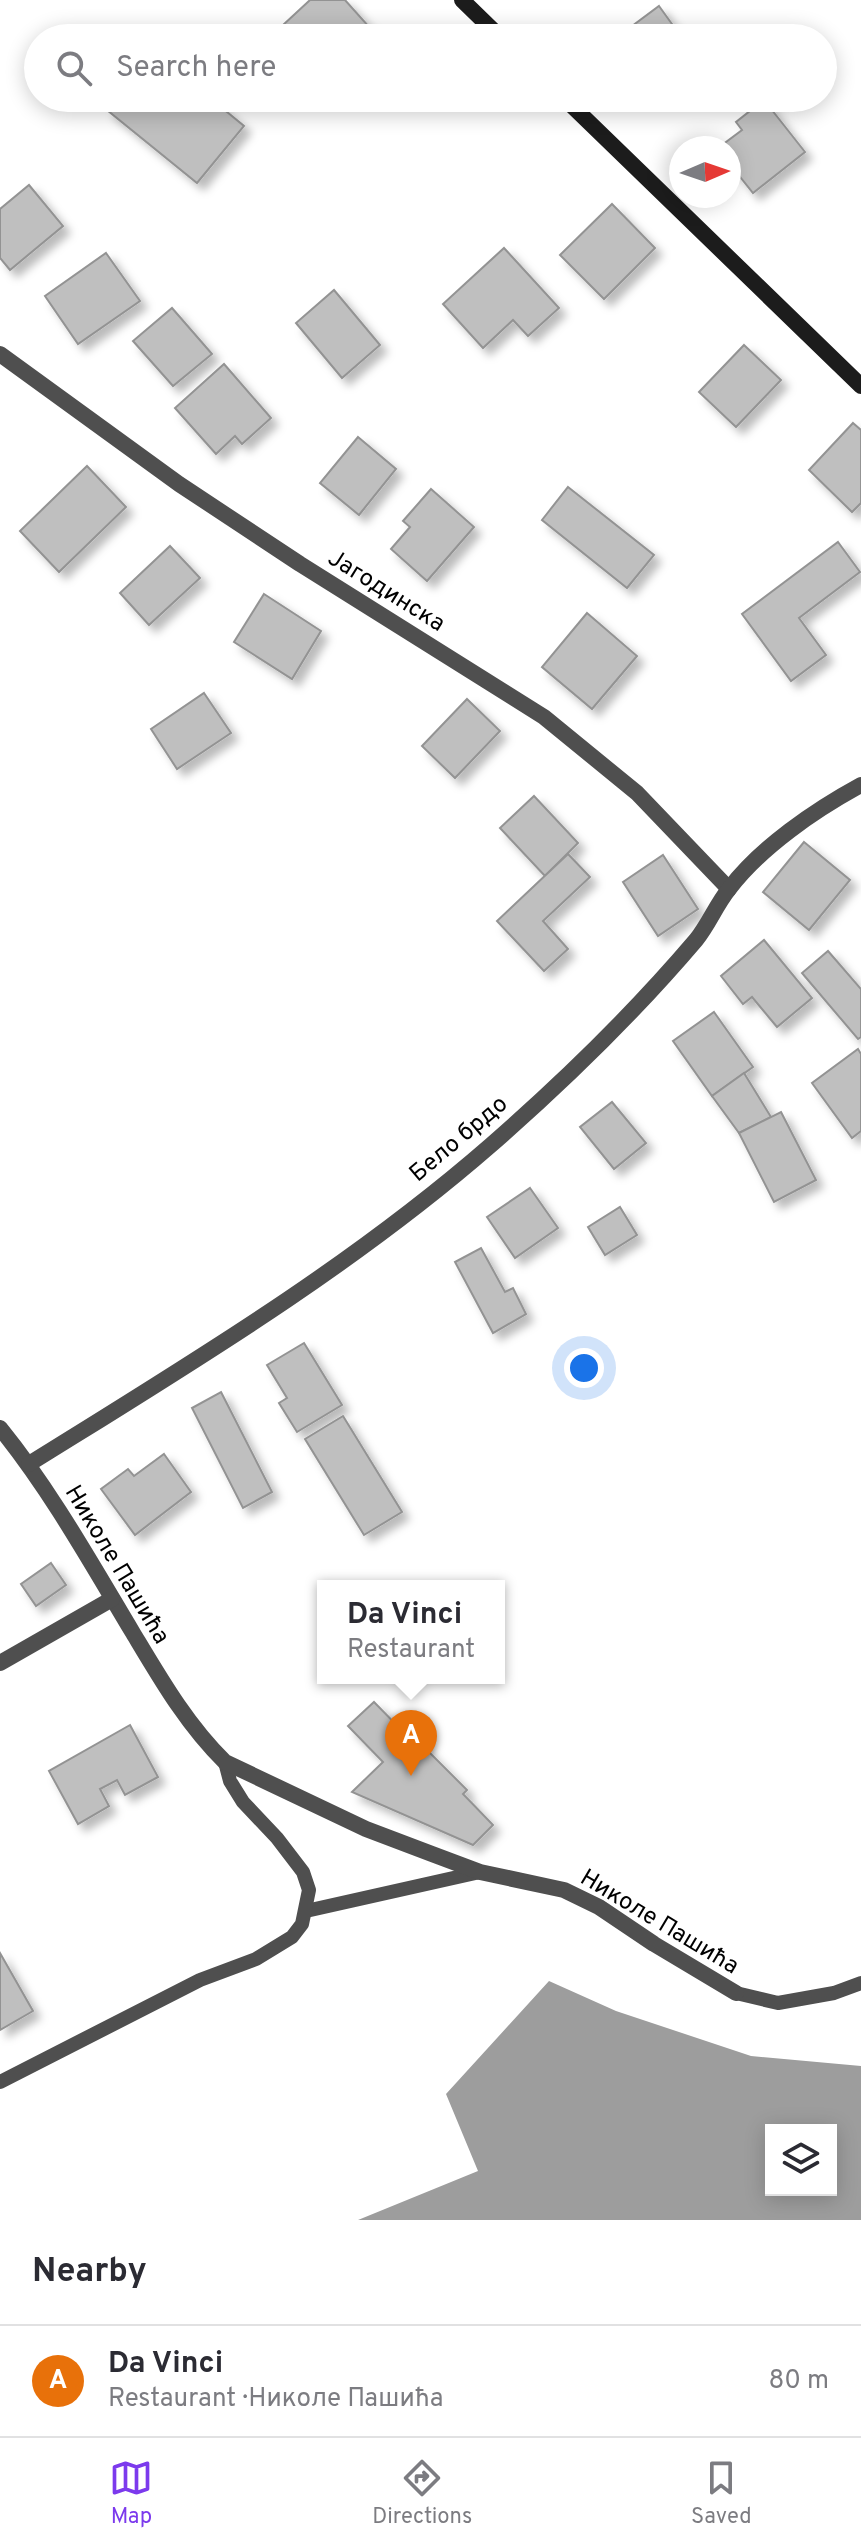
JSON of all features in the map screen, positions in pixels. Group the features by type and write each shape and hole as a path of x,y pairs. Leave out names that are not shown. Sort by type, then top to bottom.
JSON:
{"street":[{"path":"462,0 487,24"},
{"path":"578,112 861,386"},
{"name":"Јагодинска","path":"0,354 179,484 544,717 637,793 729,889"},
{"name":"Бело брдо","path":"29,1464 257,1320 375,1237 490,1146 573,1069 636,1004 698,938 729,889 776,842 835,799 861,785"},
{"name":"Николе Пашића","path":"0,1428 29,1464 166,1688 225,1762 366,1829 480,1872 564,1890 599,1907 736,1993"},
{"path":"0,1663 112,1599"}],"lane":[{"name":"Николе Пашића","path":"225,1762 230,1781 243,1802 303,1872 309,1890 306,1911 480,1872"},
{"path":"0,2082 200,1980 256,1959 292,1937 302,1924 306,1911"},
{"name":"Николе Пашића","path":"736,1993 778,2003 834,1993 861,1983"}],"shaded area":[{"path":"549,1981 616,2011 751,2056 861,2066 861,2220 358,2220 478,2171 446,2094"}],"building":[{"path":"310,0 345,0 366,24 284,24"},
{"path":"659,6 672,24 635,24"},
{"path":"109,112 227,112 244,126 197,183"},
{"path":"749,112 773,112 805,152 753,193 741,178 741,136 734,136 742,130 736,122"},
{"path":"29,185 63,226 10,270 0,258 0,209"},
{"path":"612,204 655,248 604,299 560,255"},
{"path":"504,248 559,308 528,336 513,320 483,348 443,304"},
{"path":"106,253 140,301 78,344 45,296"},
{"path":"334,290 380,345 342,378 296,323"},
{"path":"172,308 212,354 173,386 133,341"},
{"path":"744,345 781,380 736,427 699,392"},
{"path":"224,364 271,418 242,444 235,436 216,454 175,408"},
{"path":"853,423 861,430 861,503 852,512 809,470"},
{"path":"358,437 396,469 359,515 320,483"},
{"path":"87,466 126,507 59,572 20,531"},
{"path":"568,487 654,555 627,588 542,520"},
{"path":"431,489 474,527 427,581 391,549 410,527 403,521"},
{"path":"838,542 860,572 799,618 826,655 791,681 742,614"},
{"path":"170,546 200,578 149,625 120,593"},
{"path":"264,594 321,631 292,679 234,642"},
{"path":"587,613 637,656 592,709 542,667"},
{"path":"204,693 231,733 177,769 151,729"},
{"path":"467,699 500,731 455,778 422,746"},
{"path":"534,796 578,843 545,876 500,828"},
{"path":"804,842 850,880 809,930 763,892"},
{"path":"568,854 590,877 543,921 568,949 544,971 497,921"},
{"path":"663,855 698,909 658,936 623,882"},
{"path":"764,940 812,998 777,1027 752,997 743,1004 721,976"},
{"path":"828,951 861,989 861,1037 858,1039 802,973"},
{"path":"714,1012 753,1067 712,1096 673,1041"},
{"path":"858,1049 861,1054 861,1131 852,1138 812,1083"},
{"path":"744,1073 771,1117 739,1133 712,1096"},
{"path":"612,1102 646,1143 614,1169 580,1127"},
{"path":"781,1112 816,1180 774,1202 739,1133"},
{"path":"530,1188 558,1228 515,1258 487,1217"},
{"path":"620,1207 637,1235 605,1255 588,1227"},
{"path":"481,1248 505,1292 513,1288 526,1314 493,1333 455,1262"},
{"path":"304,1343 342,1405 297,1432 279,1403 287,1398 267,1365"},
{"path":"221,1392 272,1492 243,1508 192,1408"},
{"path":"343,1416 402,1512 364,1535 305,1439"},
{"path":"164,1454 191,1492 135,1535 101,1489 128,1469 134,1476"},
{"path":"51,1563 66,1585 36,1606 21,1584"},
{"path":"374,1702 467,1790 463,1794 493,1825 473,1845 352,1792 383,1762 348,1726"},
{"path":"130,1725 158,1777 125,1795 117,1780 100,1789 109,1806 78,1824 49,1771"},
{"path":"0,1953 33,2011 0,2030"}],"place":[{"name":"Da Vinci","path":"411,1776"}]}
